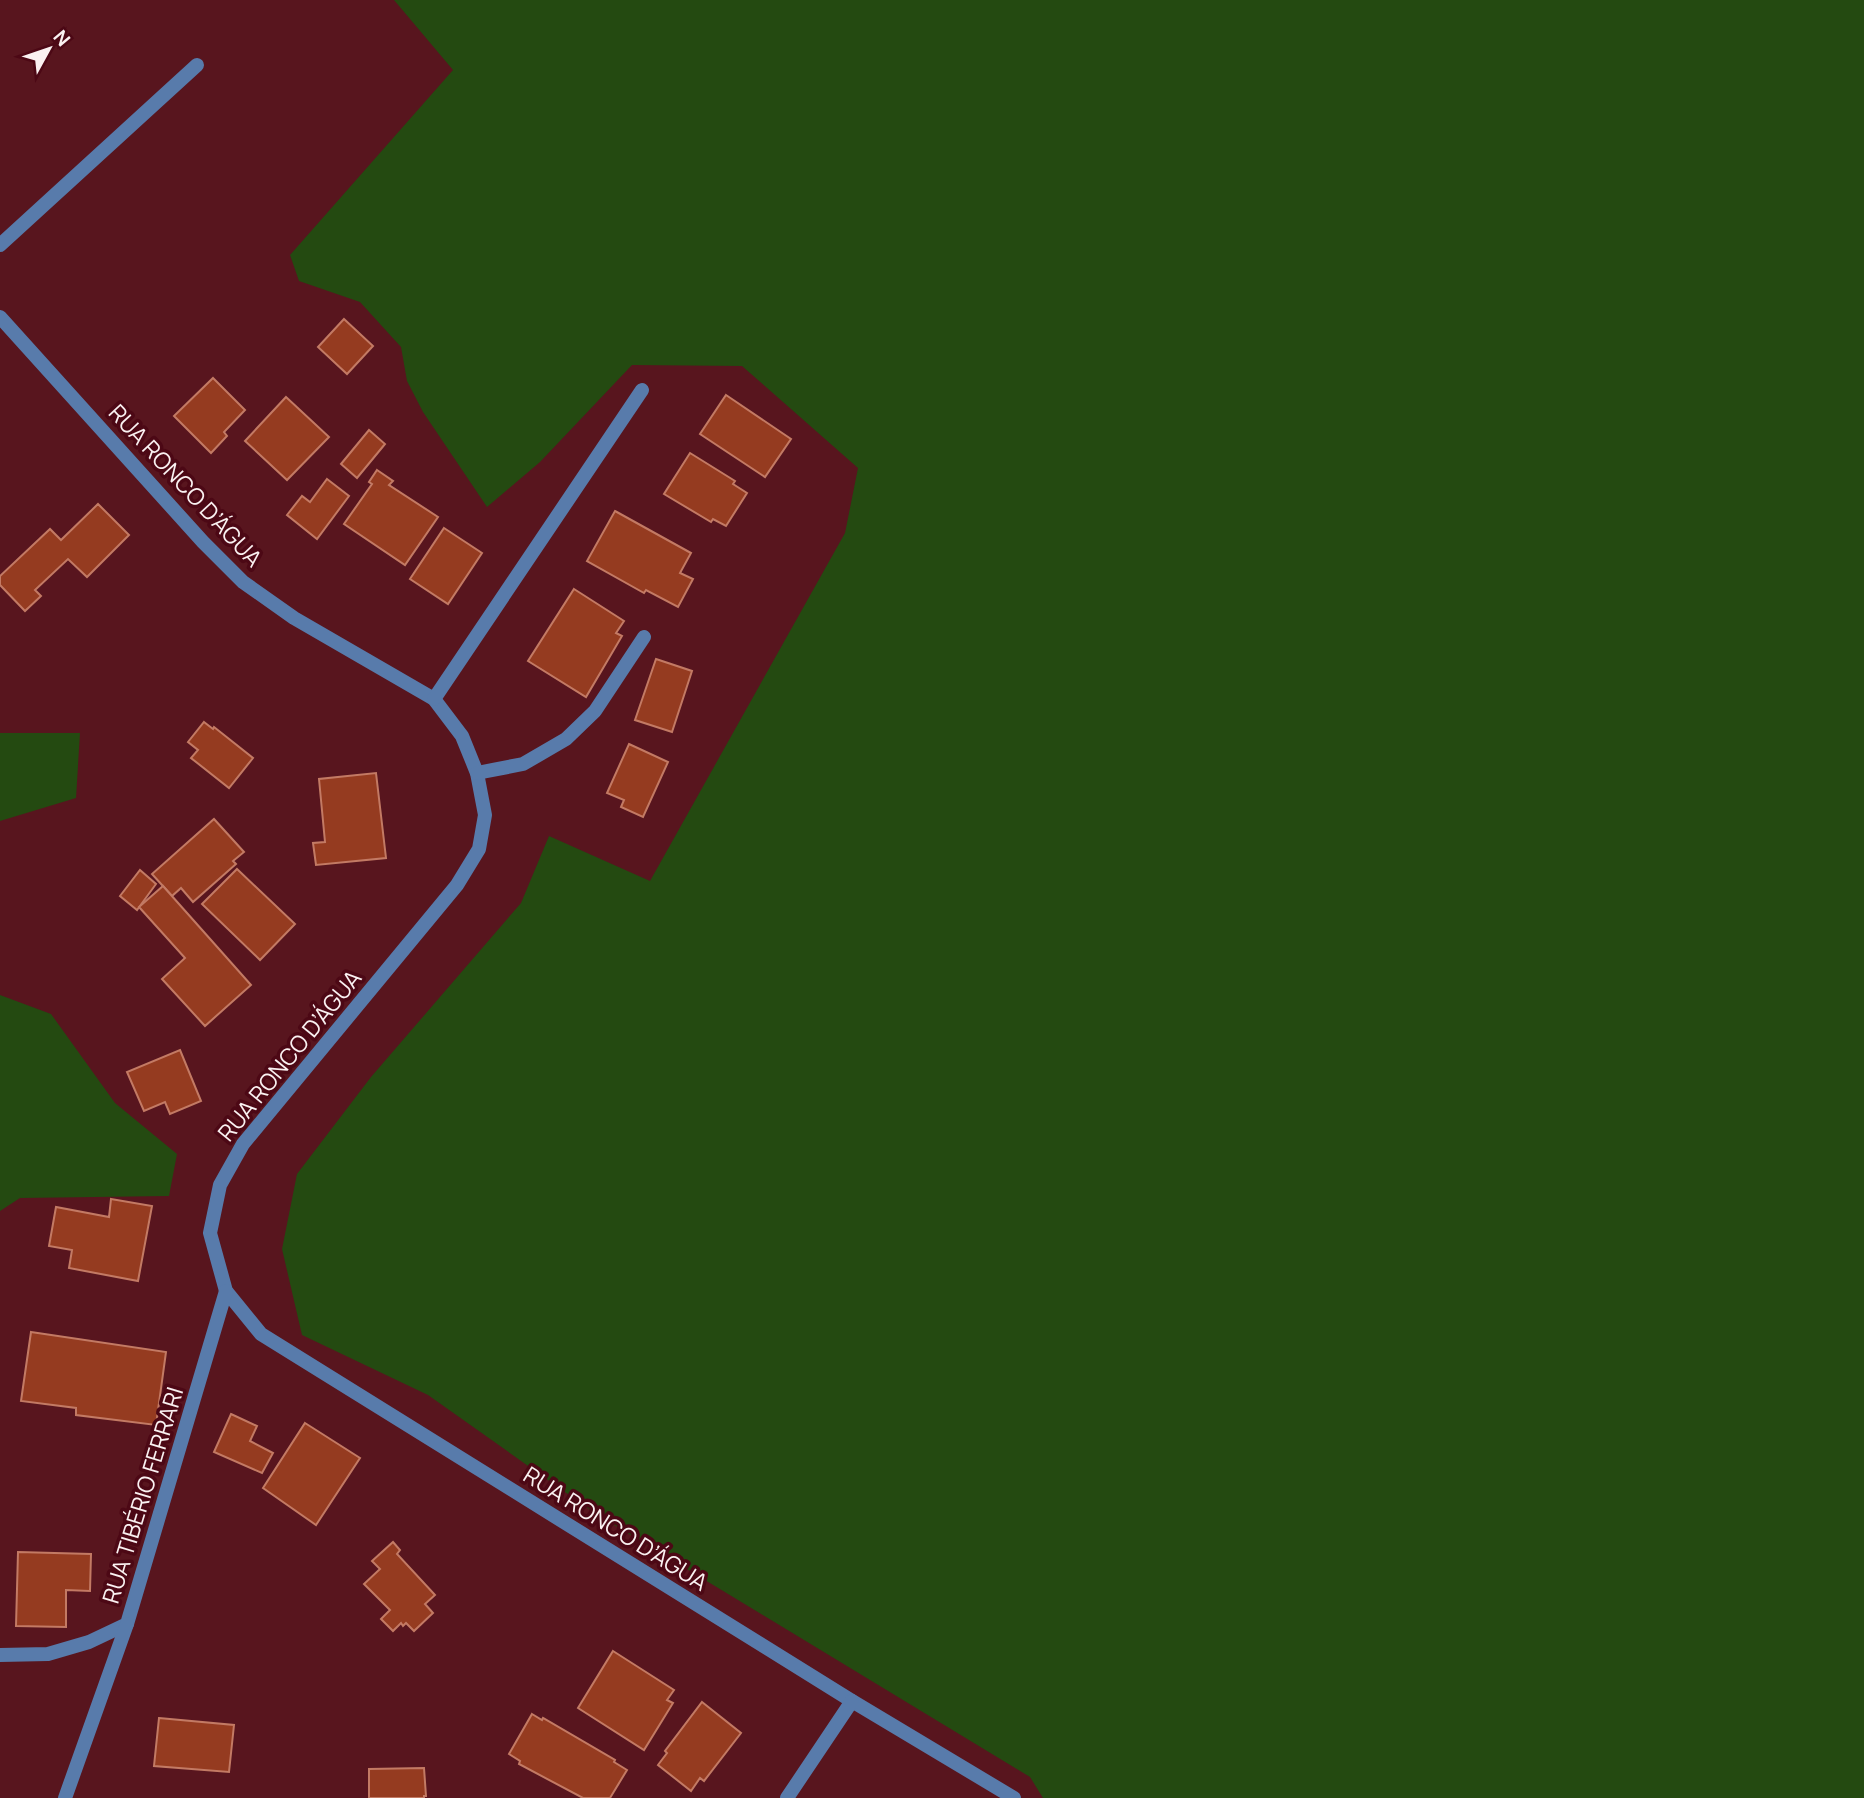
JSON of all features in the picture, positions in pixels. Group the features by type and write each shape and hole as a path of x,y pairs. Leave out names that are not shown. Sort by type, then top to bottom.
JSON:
{"street":[{"path":"0,245 197,65"},
{"name":"RUA RONCO D’ÁGUA","path":"0,317 203,542 243,582 293,618 435,699 462,736 477,774 485,815 479,849 457,885 243,1144 220,1185 210,1233 226,1291 261,1334 852,1701 1014,1798"},
{"path":"435,699 642,390"},
{"path":"477,774 523,764 566,739 595,711 644,637"},
{"name":"RUA TIBÉRIO FERRARI","path":"0,1655 48,1654 89,1642 127,1624 226,1291"},
{"path":"65,1798 127,1624"},
{"path":"787,1798 852,1701"}],"green space":[{"path":"394,0 1864,0 1864,1798 1043,1798 1030,1777 596,1514 428,1395 302,1335 282,1249 297,1174 371,1077 521,903 549,836 650,881 845,533 858,468 742,366 632,365 540,462 487,507 423,412 407,381 401,347 360,302 299,281 290,255 453,70"},
{"path":"0,733 80,733 76,798 0,821"},
{"path":"0,995 51,1014 115,1103 177,1154 169,1196 20,1198 0,1211"}],"building":[{"path":"344,319 373,346 347,374 318,347"},
{"path":"213,378 245,410 224,432 227,436 211,453 174,416"},
{"path":"726,395 791,439 765,477 700,434"},
{"path":"286,397 329,437 287,480 245,441"},
{"path":"369,430 385,444 357,478 341,464"},
{"path":"690,453 735,481 733,484 747,493 726,526 713,519 711,522 664,494"},
{"path":"377,470 393,481 389,485 438,517 405,565 344,524 372,484 369,482"},
{"path":"327,479 349,496 317,539 287,515 302,496 310,502"},
{"path":"98,504 129,535 87,577 68,559 35,590 41,596 25,611 0,585 0,576 50,529 61,540"},
{"path":"615,511 691,553 680,573 693,579 678,607 646,590 644,593 587,561"},
{"path":"444,528 482,553 448,604 410,579"},
{"path":"574,589 624,621 616,633 622,636 586,697 528,661"},
{"path":"656,659 692,671 672,732 635,720"},
{"path":"204,722 253,758 229,788 191,758 198,750 188,742"},
{"path":"629,744 668,762 643,817 621,807 624,800 607,793"},
{"path":"376,773 386,858 316,865 313,843 325,842 319,779"},
{"path":"214,819 244,852 233,861 236,864 193,902 181,888 172,896 152,874"},
{"path":"237,869 295,924 260,960 202,904"},
{"path":"140,870 156,884 137,910 120,896"},
{"path":"163,886 251,985 205,1026 162,979 185,958 139,907"},
{"path":"180,1050 201,1101 170,1114 165,1102 144,1111 127,1072"},
{"path":"111,1199 152,1206 138,1281 69,1268 72,1250 49,1246 56,1207 109,1217"},
{"path":"31,1332 166,1352 156,1425 76,1415 76,1408 21,1401"},
{"path":"231,1414 257,1426 250,1441 273,1453 262,1473 214,1452"},
{"path":"305,1423 360,1458 316,1525 263,1488"},
{"path":"393,1542 400,1550 397,1554 435,1595 425,1604 433,1613 414,1631 406,1623 403,1626 401,1623 393,1631 381,1619 390,1610 364,1584 380,1569 372,1561"},
{"path":"18,1552 91,1554 90,1591 66,1590 66,1627 16,1626"},
{"path":"613,1651 674,1690 667,1700 673,1703 644,1750 578,1708"},
{"path":"702,1702 741,1733 704,1781 700,1778 691,1791 658,1765 667,1753 665,1751"},
{"path":"532,1714 615,1760 614,1762 627,1770 610,1798 583,1798 519,1764 520,1761 509,1754"},
{"path":"159,1718 234,1725 229,1772 154,1766"},
{"path":"424,1768 424,1798 369,1798 369,1769"}]}
